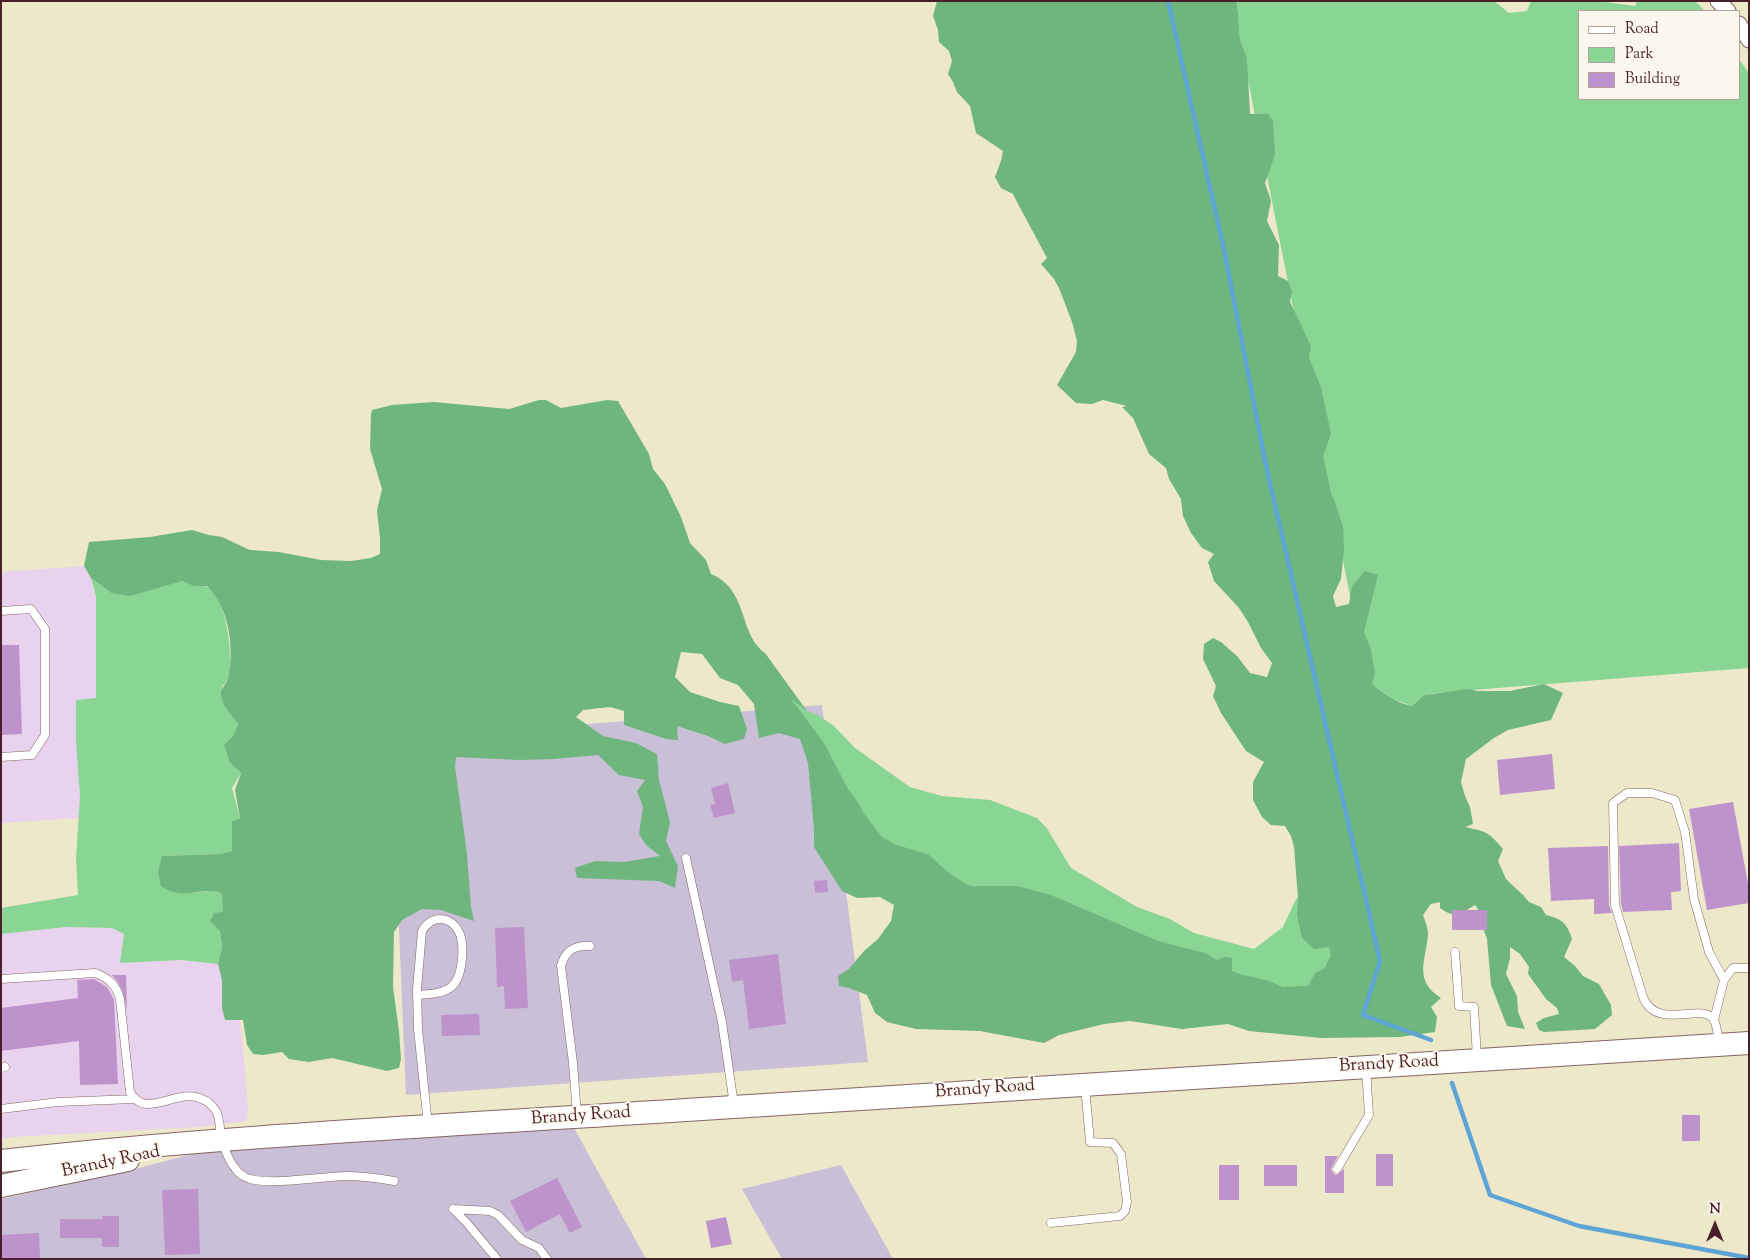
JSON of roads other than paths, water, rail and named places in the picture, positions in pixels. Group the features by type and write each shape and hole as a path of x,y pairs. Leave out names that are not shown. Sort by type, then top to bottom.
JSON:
{"main road":[{"name":"Brandy Road","path":"1,1161 75,1152 222,1140 1749,1043"},
{"name":"Brandy Road","path":"1,1186 222,1140"}],"street":[{"path":"1718,1 1727,10"},
{"path":"1740,26 1749,40"}],"lane":[{"path":"1,611 31,609 45,629 45,735 32,755 1,757"},
{"path":"1720,1045 1714,1020 1710,1015 1703,1013 1681,1015 1659,1013 1652,1011 1646,1005 1643,997 1615,905 1613,804 1627,793 1652,793 1676,800 1684,832 1694,898 1708,952 1724,980"},
{"path":"686,858 722,1022 734,1107"},
{"path":"418,995 443,992 456,982 460,973 462,947 460,934 448,920 433,920 426,924 422,931 418,995 418,1029 428,1127"},
{"path":"577,1117 573,1063 561,966 566,953 573,948 580,945 590,946"},
{"path":"1454,952 1459,1006 1474,1007 1477,1060"},
{"path":"1714,1020 1724,980 1734,968 1749,968"},
{"path":"1,979 94,973 104,976 113,983 120,999 130,1092 134,1099 140,1104 148,1105 182,1096 193,1096 202,1099 217,1112 222,1140 234,1168 241,1175 250,1179 283,1180 346,1176 394,1181"},
{"path":"1337,1169 1368,1115 1366,1066"},
{"path":"1051,1223 1120,1216 1127,1202 1121,1154 1113,1143 1090,1142 1085,1084"},
{"path":"1,1108 58,1102 134,1099"},
{"path":"492,1257 466,1222 453,1210 490,1211 498,1215 522,1240 539,1248 547,1259"}],"waterway":[{"path":"1168,1 1225,254 1265,461 1380,961 1363,1015 1431,1040"},
{"path":"1452,1083 1490,1195 1579,1226 1749,1258"}]}
